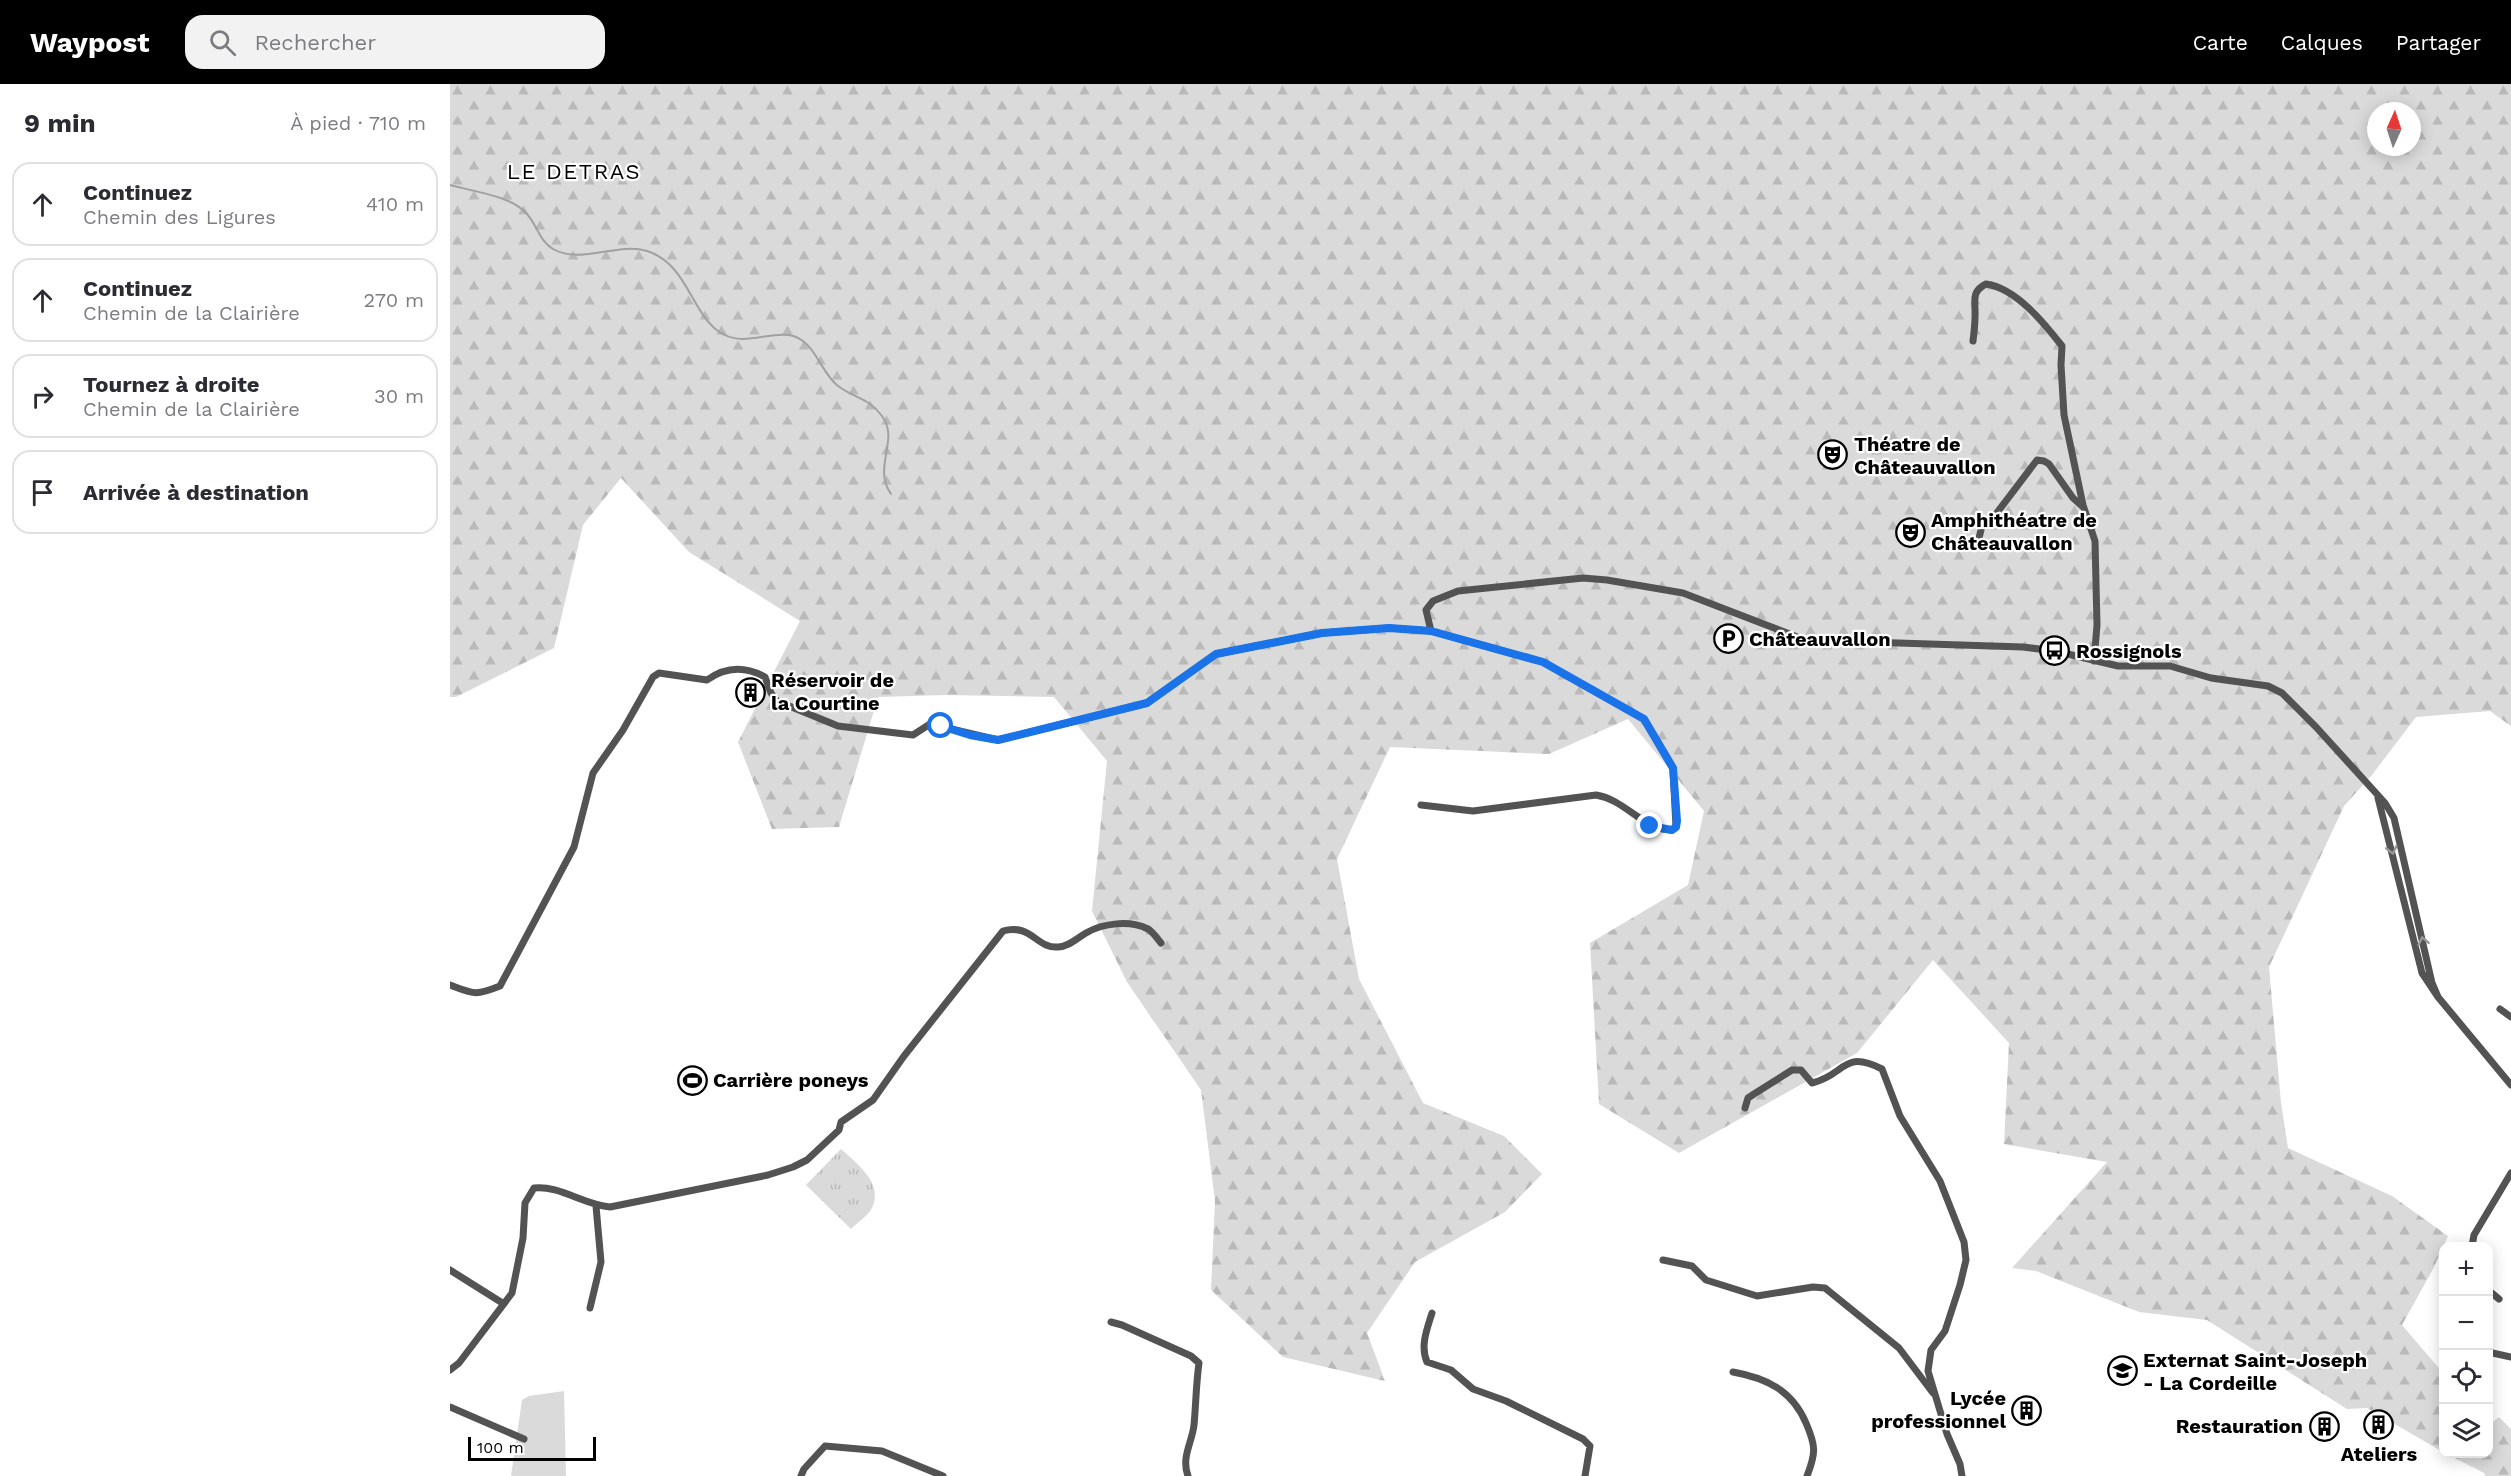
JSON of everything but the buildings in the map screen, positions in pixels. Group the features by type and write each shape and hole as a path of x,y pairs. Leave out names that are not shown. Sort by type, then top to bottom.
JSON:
{"street":[{"path":"1973,341 1976,314 1973,298 1978,288 1986,284 2012,296 2038,316 2062,346 2064,415 2083,507 2095,541 2097,625 2094,661"},
{"path":"1979,538 1983,522 1996,514 2037,460 2044,460 2049,464 2073,498 2083,507"},
{"path":"1431,631 1426,610 1433,601 1458,591 1582,578 1683,593 1805,640 2023,647 2055,651 2118,666 2170,666 2211,678 2268,686 2282,693 2377,793 2422,973 2438,997 2511,1085"},
{"path":"450,985 466,993 484,992 500,986 574,847 593,772 623,730 653,677 659,673 707,680 719,671 753,670 765,676 771,693 777,701 838,726 913,735 930,724 998,740 1147,703 1216,654 1322,633 1389,628 1431,631 1543,662 1644,719 1673,768 1676,827 1672,830 1650,826 1618,802 1596,795 1473,811 1421,805"},
{"path":"450,1370 459,1363 512,1293 523,1238 525,1203 534,1188 544,1187 596,1206 610,1207 768,1175 793,1167 807,1160 839,1130 841,1122 873,1100 1003,931 1014,928 1022,930 1053,947 1060,948 1096,927 1113,924 1132,925 1150,930 1161,943"},
{"path":"2500,1009 2511,1017"},
{"path":"1745,1108 1748,1098 1792,1070 1801,1070 1812,1083 1821,1081 1853,1060 1867,1061 1882,1069 1900,1116 1940,1180 1964,1242 1966,1260 1945,1330 1931,1350 1928,1371 1962,1476"},
{"path":"2473,1242 2474,1235 2511,1173"},
{"path":"590,1308 601,1262 596,1206"},
{"path":"1663,1260 1692,1266 1706,1280 1757,1296 1813,1287 1825,1288 1899,1348 1936,1397"},
{"path":"450,1270 504,1304"},
{"path":"2493,1294 2499,1299"},
{"path":"1432,1313 1424,1338 1424,1355 1427,1362 1451,1370 1473,1389 1506,1401 1583,1439 1590,1446 1585,1476"},
{"path":"1111,1322 1181,1352 1199,1363 1195,1388 1194,1429 1184,1467 1188,1476"},
{"path":"2493,1353 2511,1357"},
{"path":"1733,1371 1769,1382 1796,1403 1815,1446 1813,1461 1806,1476"},
{"path":"450,1407 524,1439"},
{"path":"801,1476 825,1446 882,1451 943,1476"}],"green space":[{"path":"450,84 2511,84 2511,726 2490,711 2416,717 2372,775 2344,806 2269,967 2281,1103 2288,1148 2392,1196 2448,1236 2445,1242 2439,1242 2439,1256 2402,1325 2439,1368 2439,1450 2367,1408 2347,1409 2207,1320 2139,1312 2036,1271 2012,1268 2107,1162 2004,1144 2009,1043 1933,960 1857,1053 1679,1153 1599,1104 1590,943 1688,885 1704,811 1628,719 1549,754 1390,747 1337,859 1359,979 1423,1103 1504,1136 1542,1174 1505,1212 1415,1262 1367,1333 1385,1381 1283,1357 1211,1290 1215,1201 1201,1090 1127,982 1092,911 1107,761 1054,697 945,695 878,697 839,827 772,829 738,742 800,621 689,552 621,478 583,525 554,648 456,697 450,697"},
{"name":"Carrière poneys","path":"702,1067 707,1085 683,1093 677,1075"},
{"path":"841,1149 867,1175 874,1190 875,1199 872,1208 851,1229 806,1185"},
{"path":"564,1391 566,1476 511,1476 522,1400 529,1396"},
{"path":"2499,1417 2511,1429 2511,1476 2485,1476 2484,1473 2455,1458 2493,1458 2493,1422"}],"waterway":[{"path":"450,185 501,198 519,207 530,217 548,246 564,253 575,255 635,249 660,257 680,276 709,322 727,336 744,339 789,335 798,338 811,349 838,386 867,402 882,416 887,425 888,435 884,474 891,494"}],"place":[{"name":"Théatre de Châteauvallon","path":"1833,455"},
{"name":"Amphithéatre de Châteauvallon","path":"1910,532"},
{"name":"Châteauvallon","path":"1728,639"},
{"name":"Rossignols","path":"2055,651"},
{"name":"Réservoir de la Courtine","path":"750,692"},
{"name":"Carrière poneys","path":"692,1080"},
{"name":"Externat Saint-Joseph - La Cordeille","path":"2122,1371"},
{"name":"Lycée professionnel","path":"2027,1410"},
{"name":"Ateliers","path":"2379,1424"},
{"name":"Restauration","path":"2324,1426"}],"district":[{"name":"LE DETRAS","path":"574,171"}],"route":[{"path":"941,726 970,735 998,740 1147,703 1177,679 1216,654 1252,645 1322,633 1389,628 1431,631 1543,662 1644,719 1673,768 1677,821 1676,827 1672,830 1650,826"}]}
